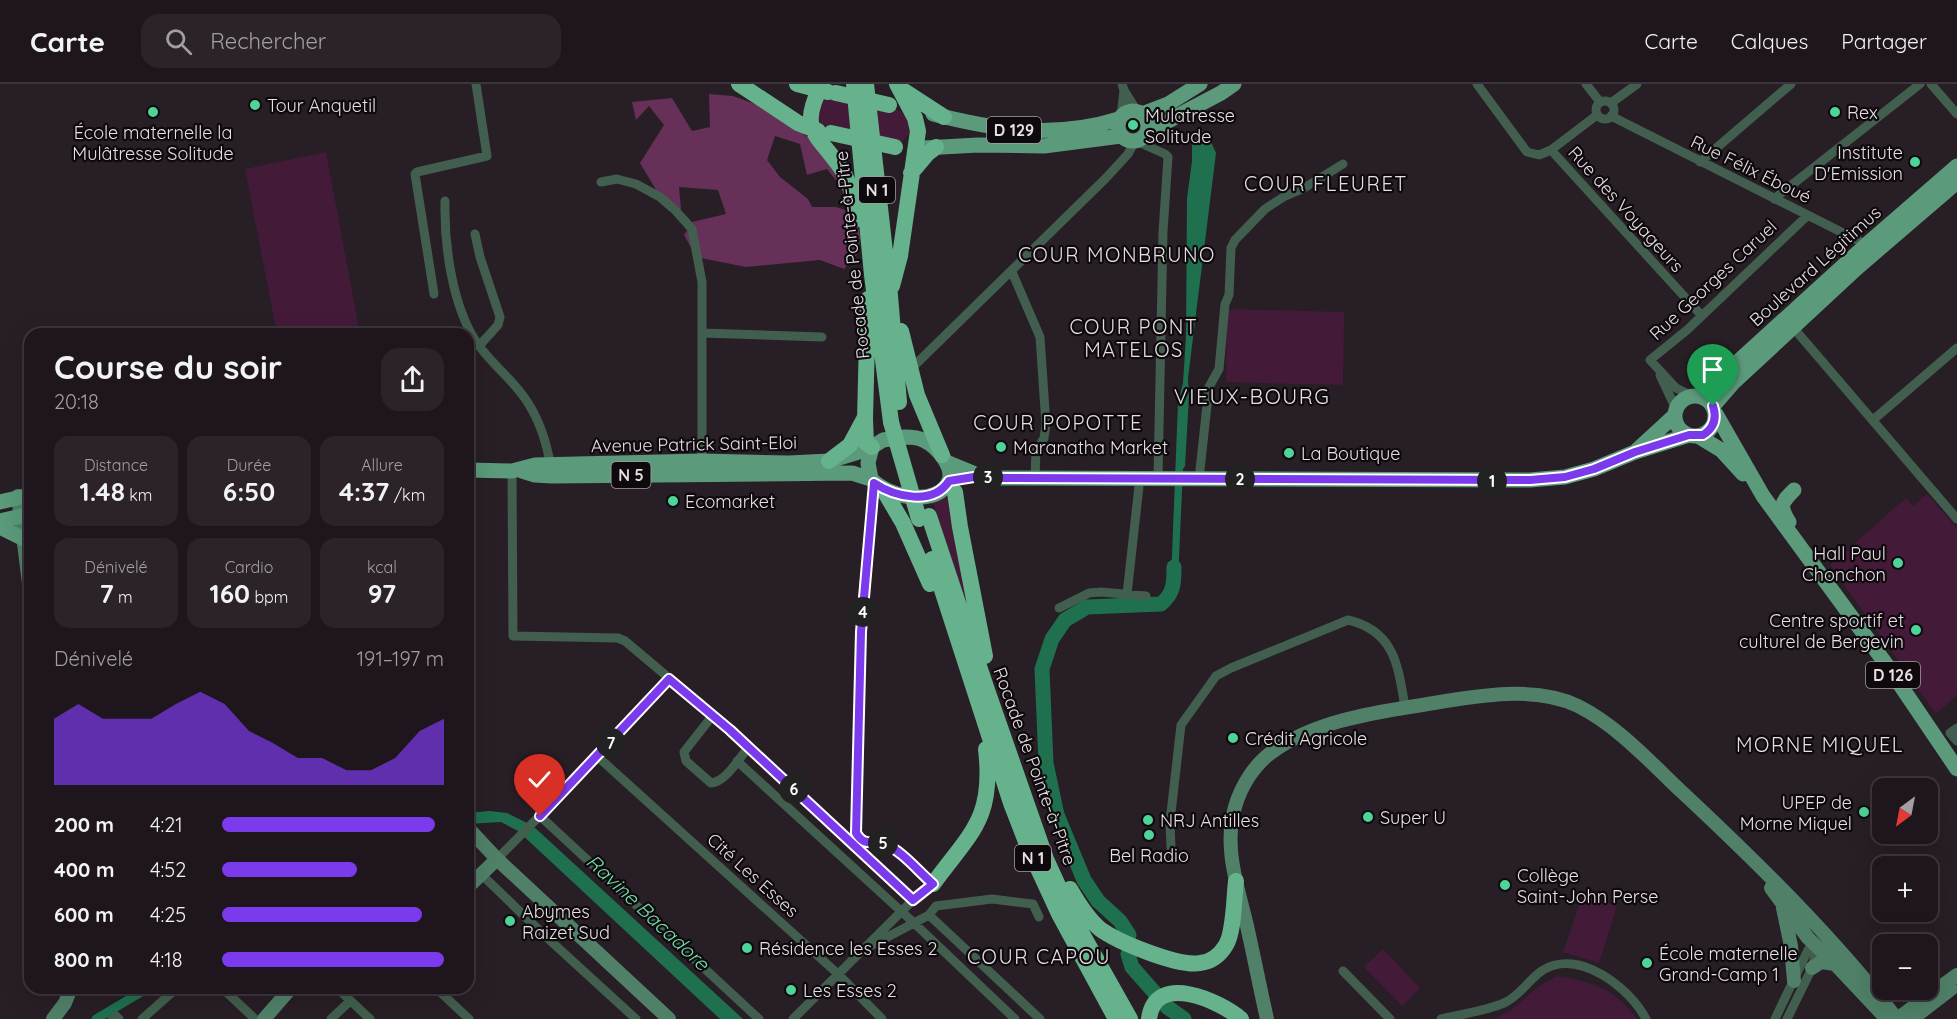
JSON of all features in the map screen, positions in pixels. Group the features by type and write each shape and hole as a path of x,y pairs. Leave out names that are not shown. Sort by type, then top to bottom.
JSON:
{"highway":[{"path":"740,84 798,123 812,129 914,149"},
{"path":"797,84 910,109"},
{"name":"Rocade de Pointe-à-Pitre","path":"854,84 871,275 897,421"},
{"name":"Rocade de Pointe-à-Pitre","path":"866,84 892,317 897,421"},
{"path":"890,296 900,256 917,124 898,85"},
{"path":"898,85 944,117"},
{"path":"826,89 810,111 812,129 819,142 844,173 855,200 871,275 867,308 865,418 866,443 870,449"},
{"path":"911,173 936,147"},
{"path":"866,244 871,275"},
{"path":"895,276 901,333 917,394 944,459"},
{"path":"892,317 901,333"},
{"path":"829,461 850,445 865,418"},
{"name":"N 1","path":"897,421 924,518"},
{"path":"949,482 955,492 965,556 996,713"},
{"path":"876,484 903,523 951,633 976,694 986,750 987,787 982,815 976,827 933,884"},
{"name":"Rocade de Pointe-à-Pitre","path":"924,518 1011,803 1042,880 1084,963 1116,1019"},
{"name":"Rocade de Pointe-à-Pitre","path":"924,518 996,713 1046,859 1072,916 1130,1019"},
{"path":"951,633 974,703 986,750"},
{"path":"1023,790 1029,798 1069,887 1082,909 1102,930 1117,938 1172,960 1199,964 1209,961 1227,944 1231,927 1235,878"},
{"path":"1149,1019 1155,1003 1168,995 1182,993 1196,995 1220,1005 1242,1019"}],"main road":[{"name":"D 129","path":"910,109 993,128 1028,131 1088,127 1120,118 1128,111 1139,112 1168,104 1200,84"},
{"name":"D 129","path":"914,149 1044,146 1134,140 1234,84"},
{"path":"1120,118 1117,127 1134,140 1148,122 1139,112"},
{"name":"Boulevard Légitimus","path":"1696,396 1789,323 1872,248 1957,166"},
{"name":"Boulevard Légitimus","path":"1872,248 1957,182"},
{"name":"Boulevard Légitimus","path":"1714,410 1733,383 1789,323"},
{"path":"949,482 949,470 944,459 930,443 911,437 889,438 870,449 868,463 876,484 904,496 921,497 936,493 949,482 980,476 1530,480 1565,477 1594,469 1635,452 1709,431 1713,426 1714,410 1708,400 1696,396 1685,398 1675,412 1635,452"},
{"name":"D 126","path":"1714,410 1763,496 1886,664 1957,769"},
{"path":"1675,412 1678,428 1694,436"},
{"name":"D 126","path":"1694,436 1720,450 1763,496"},
{"name":"Avenue Patrick Saint-Eloi","path":"474,470 516,471 534,475 551,470 702,461 789,463 829,461 870,449"},
{"path":"944,459 980,476"},
{"name":"Avenue Patrick Saint-Eloi","path":"551,470 852,473 876,484"},
{"path":"1794,489 1783,502 1783,512 1827,583"},
{"path":"0,502 24,496"},
{"path":"0,521 24,514"},
{"path":"0,527 24,539"},
{"path":"1267,1019 1235,878 1230,839 1234,808 1240,792 1257,765 1288,742 1315,729 1405,707 1477,696 1540,696 1560,699 1577,706 1611,728 1714,823 1814,922 1885,1019"},
{"path":"1714,823 1781,900 1797,926 1817,946 1827,946 1840,960 1872,982"},
{"path":"474,834 497,859 669,1019"},
{"path":"474,881 497,859"},
{"path":"1781,900 1791,946 1794,981"},
{"path":"1814,922 1817,946"},
{"path":"1812,968 1821,962 1840,960"},
{"path":"1887,1000 1897,1019 1957,975"},
{"path":"1919,1016 1957,985"},
{"path":"53,1019 65,1003 68,994"},
{"path":"264,1019 286,994"}],"street":[{"path":"434,294 415,174 487,156 476,84"},
{"path":"1477,84 1527,152 1539,155 1551,150 1597,115"},
{"path":"1586,84 1599,102"},
{"path":"1611,103 1637,84"},
{"path":"1700,162 1791,84"},
{"path":"1774,199 1920,84"},
{"path":"1931,84 1957,114"},
{"path":"1123,87 1139,112"},
{"path":"1120,118 1123,87"},
{"path":"1604,100 1611,103 1614,110 1611,116 1604,119 1597,115 1595,108 1599,102 1604,100"},
{"name":"Rue Félix Éboué","path":"1611,116 1872,248"},
{"path":"916,364 1107,178 1134,140 1168,157 1163,232 1163,478"},
{"name":"Rue des Voyageurs","path":"1551,150 1702,316"},
{"path":"1194,479 1209,387 1219,369 1225,304 1229,295 1231,248 1235,240 1265,209 1285,196 1304,189 1343,164"},
{"path":"601,182 617,179 636,184 660,197 692,229 702,282 702,461"},
{"path":"445,201 444,227 449,267 462,312 470,328"},
{"name":"Rue Georges Caruel","path":"1696,396 1676,388 1650,360 1702,316 1807,216"},
{"path":"475,234 500,317 498,325 479,346"},
{"path":"1012,272 1040,337 1046,425 1044,438 1036,451 1035,478"},
{"path":"1789,323 1957,519"},
{"path":"702,333 822,337"},
{"path":"474,336 492,362 528,402 546,438 551,470"},
{"path":"1873,420 1957,348"},
{"name":"Rue Georges Caruel","path":"1658,370 1675,412"},
{"path":"516,471 513,636 618,638 625,641 749,747 913,900"},
{"path":"1127,594 1140,477"},
{"path":"876,484 861,632 856,833 860,840 866,843 883,843 892,848 933,884 936,906"},
{"path":"1059,608 1089,593 1146,596"},
{"path":"1171,848 1170,822 1181,725 1216,676 1348,620 1365,626 1387,642 1395,656 1405,707"},
{"path":"497,859 598,757 669,679"},
{"path":"713,715 687,748 684,757 711,783 714,784 722,779 749,747"},
{"path":"1957,728 1950,734 1957,741"},
{"name":"Cité Les Esses","path":"598,757 838,974 882,1019"},
{"path":"737,761 1015,1019"},
{"path":"538,818 759,1019"},
{"path":"481,874 636,1019"},
{"path":"793,1019 913,900 933,884"},
{"path":"865,949 929,915 936,906 992,898 1033,904 1039,916"},
{"path":"929,915 1040,1019"},
{"path":"1775,1019 1808,950 1817,946 1812,968 1787,1019"},
{"path":"1441,1019 1505,1002 1544,969 1553,965 1568,964 1598,973 1621,987 1646,1019"},
{"path":"1343,971 1390,1019"},
{"path":"142,1019 170,994"},
{"path":"228,994 255,1019"},
{"path":"343,994 370,1019"},
{"path":"442,994 469,1019"},
{"path":"331,1019 350,1001"}],"shaded area":[{"path":"709,94 733,96 772,110 815,143 850,198 827,169 807,175 800,144 775,136 767,160 780,177 808,199 812,207 836,207 855,213 860,235 859,252 844,269 820,260 746,267 696,257 684,235 692,222 726,214 718,190 679,187 681,209 668,210 640,163 664,125 649,106 636,120 632,102 672,98 692,131 710,127"},
{"path":"824,96 852,102 854,133 820,124 815,107"},
{"path":"872,106 894,109 904,114 910,133 902,142 894,143 876,138"},
{"path":"1202,131 1212,137 1216,153 1188,378 1189,397 1178,580 1174,587 1171,580 1178,403 1183,383 1186,336 1187,198 1192,143"},
{"path":"326,152 359,328 276,328 245,169"},
{"path":"1227,309 1344,312 1343,385 1226,382"},
{"name":"Centre sportif et culturel de Bergevin","path":"1927,494 1957,528 1957,695 1936,714 1830,565 1906,498 1913,506"},
{"path":"948,497 974,618 968,616 933,502"},
{"path":"474,812 507,813 533,826 743,1019 720,1019 518,831 501,822 474,824"},
{"path":"1583,894 1617,906 1599,963 1563,952"},
{"path":"1383,949 1420,988 1402,1006 1364,967"},
{"path":"1557,976 1602,988 1620,1000 1637,1019 1494,1019 1512,1009 1538,987"}],"waterway":[{"path":"1129,935 1120,921 1098,901 1084,880 1057,815 1046,763 1042,669 1052,639 1065,620 1087,607 1161,604 1169,596 1174,578 1174,567"},
{"path":"1128,954 1132,967 1154,992"},
{"path":"96,1019 138,994"},
{"path":"1167,1007 1184,1019"}],"place":[{"name":"Tour Anquetil","path":"255,105"},
{"name":"École maternelle la Mulâtresse Solitude","path":"153,112"},
{"name":"Rex","path":"1835,112"},
{"name":"Mulatresse Solitude","path":"1133,125"},
{"name":"Institute D'Emission","path":"1915,162"},
{"name":"Maranatha Market","path":"1001,447"},
{"name":"La Boutique","path":"1289,453"},
{"name":"Ecomarket","path":"673,501"},
{"name":"Hall Paul Chonchon","path":"1898,563"},
{"name":"Centre sportif et culturel de Bergevin","path":"1916,630"},
{"name":"Crédit Agricole","path":"1233,738"},
{"name":"UPEP de Morne Miquel","path":"1864,812"},
{"name":"Super U","path":"1368,817"},
{"name":"NRJ Antilles","path":"1148,820"},
{"name":"Bel Radio","path":"1149,835"},
{"name":"Collège Saint-John Perse","path":"1505,885"},
{"name":"Abymes Raizet Sud","path":"510,921"},
{"name":"Résidence les Esses 2","path":"747,948"},
{"name":"École maternelle Grand-Camp 1","path":"1647,963"},
{"name":"Les Esses 2","path":"791,990"}],"district":[{"name":"COUR FLEURET","path":"1326,183"},
{"name":"COUR MONBRUNO","path":"1117,254"},
{"name":"COUR PONT MATELOS","path":"1134,338"},
{"name":"VIEUX-BOURG","path":"1252,396"},
{"name":"COUR POPOTTE","path":"1058,422"},
{"name":"MORNE MIQUEL","path":"1820,744"},
{"name":"COUR CAPOU","path":"1039,956"}],"route":[{"path":"540,816 669,679 730,730 913,900 933,884 892,848 883,843 866,843 860,840 856,833 861,632 874,483 883,489 904,496 921,497 943,489 949,481 980,476 1199,479 1387,478 1495,481 1565,477 1689,435 1703,435 1713,426 1716,414 1713,406"}],"water label":[{"name":"Ravine Bacadore","path":"648,912"}]}
